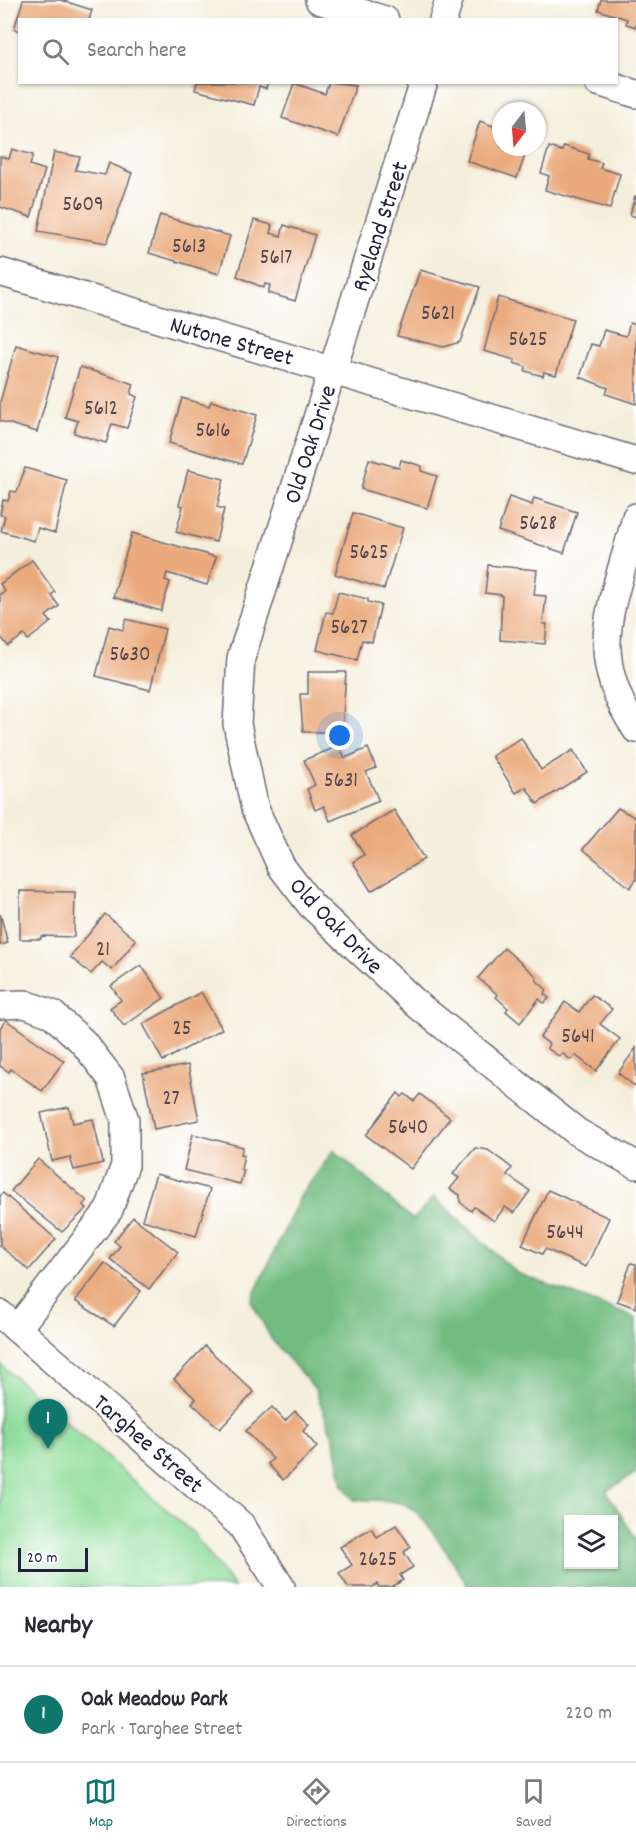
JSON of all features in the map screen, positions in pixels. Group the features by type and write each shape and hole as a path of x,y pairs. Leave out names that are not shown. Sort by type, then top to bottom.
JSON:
{"street":[{"path":"319,0 378,18"},
{"path":"444,18 449,0"},
{"name":"Ryeland Street","path":"333,369 423,84"},
{"path":"604,84 636,94"},
{"name":"Nutone Street","path":"0,272 333,369 636,461"},
{"name":"Old Oak Drive","path":"333,369 241,658 237,724 255,809 281,866 311,905 419,1006 577,1132 636,1165"},
{"path":"636,517 612,601 606,639 607,667 618,700 636,729"},
{"path":"0,1005 25,1004 51,1014 83,1042 111,1078 125,1120 125,1165 110,1210 9,1321"},
{"name":"Targhee Street","path":"9,1321 241,1525 281,1587"}],"green space":[{"path":"334,1150 413,1220 434,1197 517,1273 636,1318 636,1473 606,1491 636,1539 636,1587 468,1587 433,1532 410,1507 391,1501 354,1500 343,1485 334,1440 315,1389 272,1340 251,1301 301,1195"},
{"path":"0,1364 193,1533 234,1587 0,1587"}],"building":[{"path":"23,0 61,0 92,10 90,18 18,18 18,30 14,29"},
{"path":"601,0 636,0 636,27 626,24 627,19 598,10"},
{"path":"196,84 267,84 266,89 259,87 254,105 195,90"},
{"path":"294,84 325,94 328,84 356,85 338,137 282,118"},
{"path":"480,121 492,126 492,156 525,156 517,178 467,161"},
{"path":"564,146 589,154 588,159 602,163 600,168 620,174 610,209 545,190 549,176 541,173 549,147 562,151"},
{"path":"12,149 33,155 30,165 45,170 31,217 0,207 0,156 9,159"},
{"path":"54,152 80,157 75,170 105,175 109,163 132,173 107,243 38,231"},
{"path":"636,196 636,217 630,215"},
{"path":"160,215 230,236 219,274 149,253"},
{"path":"254,220 272,225 270,233 281,236 284,225 315,235 295,301 268,293 270,285 265,284 264,288 237,276"},
{"path":"420,270 480,287 460,342 444,347 397,336"},
{"path":"498,297 573,319 556,375 544,372 543,376 525,371 526,367 514,363 515,360 484,351"},
{"path":"630,323 636,325 636,404 606,394 608,388 580,377 591,344 599,346 604,330 626,336"},
{"path":"16,345 58,357 37,432 0,421 0,402"},
{"path":"80,367 134,384 131,394 137,397 127,428 112,424 106,443 74,433 78,421 65,417"},
{"path":"182,398 209,406 211,401 257,415 242,464 169,443"},
{"path":"369,459 399,468 401,460 422,466 421,471 437,476 427,508 361,489"},
{"path":"25,468 67,480 55,533 38,528 34,541 1,531 5,516 0,515 3,500 8,501 11,491 17,492"},
{"path":"188,470 224,479 217,507 224,509 216,542 176,532 183,506 179,505"},
{"path":"509,497 532,505 534,498 577,512 564,553 498,531"},
{"path":"353,513 403,528 384,589 335,574"},
{"path":"132,533 216,557 207,585 167,573 165,580 170,582 161,611 113,597"},
{"path":"32,560 55,592 51,595 59,606 46,616 51,622 28,640 24,635 8,646 0,636 0,594 5,591 0,584"},
{"path":"488,565 537,570 534,595 546,596 543,624 547,624 545,644 500,640 502,595 485,593"},
{"path":"338,592 368,599 368,602 381,605 372,642 362,640 357,660 317,650 326,612 333,613"},
{"path":"126,619 165,629 150,690 96,676 109,626 123,630"},
{"path":"308,672 346,672 342,732 303,732 300,694 308,694"},
{"path":"521,738 541,770 573,750 587,772 537,804 526,787 516,793 492,756"},
{"path":"339,746 345,758 368,748 376,768 366,772 379,801 330,821 324,806 315,810 307,789 315,785 304,760"},
{"path":"618,808 636,818 636,880 630,888 583,849"},
{"path":"394,810 424,859 371,891 353,862 364,855 352,835"},
{"path":"20,891 75,892 74,937 41,936 41,939 20,939"},
{"path":"0,914 8,943 0,945"},
{"path":"105,914 136,940 112,970 102,962 91,974 70,957"},
{"path":"504,948 537,977 536,980 547,990 544,994 549,998 544,1003 539,999 520,1023 506,1011 508,1008 496,997 498,995 478,978"},
{"path":"141,965 164,998 124,1026 110,1008 121,1000 111,986"},
{"path":"201,992 222,1029 163,1061 143,1024"},
{"path":"592,995 612,1009 600,1024 620,1039 596,1071 575,1055 571,1060 562,1053 560,1057 547,1048 549,1044 540,1037 565,1002 579,1012"},
{"path":"6,1020 64,1061 42,1091 11,1069 9,1072 0,1066 0,1028"},
{"path":"636,1048 636,1087 618,1073"},
{"path":"188,1065 199,1120 154,1129 143,1073"},
{"path":"398,1093 402,1097 405,1094 414,1101 420,1094 450,1118 411,1169 366,1135"},
{"path":"69,1107 73,1123 93,1119 103,1163 74,1170 70,1157 52,1161 41,1113"},
{"path":"193,1134 243,1147 241,1169 244,1170 240,1184 184,1170"},
{"path":"475,1148 488,1150 512,1168 507,1175 530,1191 514,1213 505,1207 494,1221 474,1207 471,1211 460,1202 460,1195 450,1189 459,1178 453,1174"},
{"path":"38,1159 87,1201 83,1205 87,1208 62,1232 11,1191"},
{"path":"156,1174 210,1189 196,1236 142,1220"},
{"path":"548,1190 609,1218 586,1267 545,1249 542,1254 522,1245"},
{"path":"3,1193 56,1239 29,1270 0,1246 0,1196"},
{"path":"133,1217 178,1252 149,1289 110,1259 120,1246 114,1241"},
{"path":"105,1263 141,1291 114,1326 75,1301"},
{"path":"631,1263 636,1264 636,1308 617,1301"},
{"path":"205,1346 254,1392 220,1429 192,1403 196,1399 174,1379"},
{"path":"272,1407 285,1421 295,1411 309,1425 303,1431 317,1447 283,1480 268,1464 273,1459 246,1431"},
{"path":"396,1525 411,1547 404,1552 413,1567 400,1575 403,1580 392,1587 379,1587 377,1584 373,1587 348,1587 339,1573 352,1565 340,1547 371,1528 377,1537"}],"place":[{"name":"Oak Meadow Park","path":"48,1449"}]}
